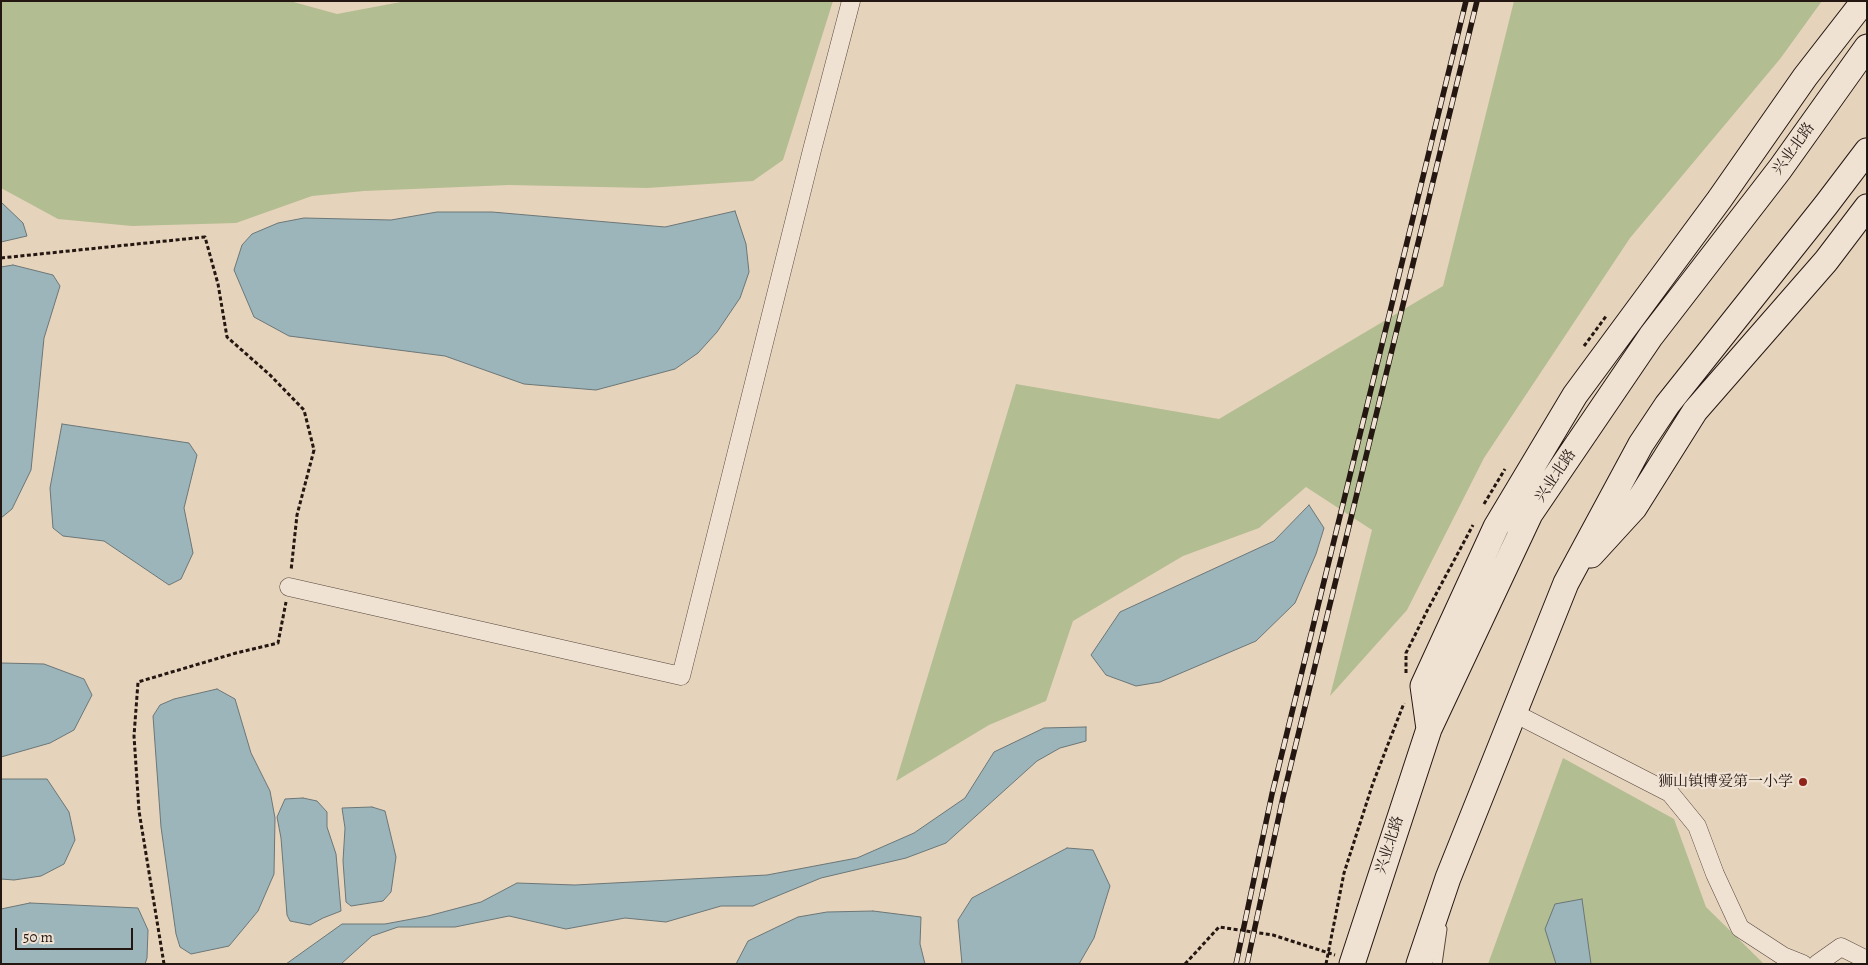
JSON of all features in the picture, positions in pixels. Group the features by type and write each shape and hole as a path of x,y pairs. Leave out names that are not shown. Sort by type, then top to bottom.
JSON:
{"main road":[{"path":"1429,729 1423,686 1496,527 1576,395 1719,200 1805,77 1864,1"},
{"name":"兴业北路","path":"1352,962 1429,729 1530,514 1652,336 1780,169 1867,47"},
{"path":"1419,964 1448,878 1566,583 1641,444 1666,405 1867,151"},
{"path":"1566,583 1634,508 1694,411 1826,261 1867,207"}],"street":[{"path":"289,587 681,676 851,1"},
{"path":"1514,713 1670,794 1698,826 1715,874 1740,928 1783,956 1803,964"},
{"path":"1817,964 1841,947 1867,960"}],"lane":[{"path":"1437,964 1448,878"}],"path":[{"path":"1,258 205,237 218,284 227,337 270,375 304,410 314,450 296,515 289,587 278,643 236,653 138,682 134,736 139,811 164,964"},
{"path":"1185,964 1219,927 1273,935 1352,962"}],"green space":[{"path":"1,1 290,1 337,14 406,1 833,1 783,160 753,181 647,188 509,185 364,191 312,196 236,223 132,226 58,219 1,188"},
{"path":"1514,1 1822,1 1780,59 1630,238 1484,458 1407,610 1330,696 1372,530 1306,487 1259,528 1183,556 1073,621 1046,701 989,725 896,781 1016,384 1219,419 1443,286"},
{"path":"1563,758 1674,819 1706,907 1764,964 1488,964"}],"water":[{"path":"1,202 23,223 27,236 1,242"},
{"path":"735,211 746,244 749,272 740,298 717,332 698,353 675,369 596,390 524,384 445,356 289,336 254,317 234,270 242,245 252,234 278,223 304,218 391,220 437,212 492,212 665,227"},
{"path":"13,265 53,275 60,286 44,338 31,470 12,509 1,518 1,267"},
{"path":"62,424 189,443 197,455 184,508 193,553 181,579 169,585 104,541 63,536 53,528 50,488"},
{"path":"1309,505 1324,528 1316,554 1295,603 1256,641 1160,682 1136,686 1106,675 1091,655 1120,612 1274,541"},
{"path":"1,663 44,664 84,679 92,695 74,730 50,743 1,757"},
{"path":"217,689 235,699 251,753 270,791 275,818 274,874 258,911 229,946 191,954 180,947 176,934 161,827 153,716 160,705 174,699"},
{"path":"1086,727 1086,741 1060,748 1037,761 946,843 906,858 821,878 753,906 721,906 666,922 625,918 566,929 509,916 455,927 398,927 372,936 341,964 286,964 342,924 385,924 428,916 481,902 517,883 575,885 767,875 857,858 914,833 965,798 994,752 1044,728"},
{"path":"1,779 47,779 69,812 75,840 64,864 41,876 14,880 1,879"},
{"path":"303,798 317,801 327,812 327,827 336,854 341,911 310,925 290,921 287,915 281,838 277,817 285,799"},
{"path":"372,807 385,811 396,857 391,892 383,901 351,906 346,902 343,861 345,828 342,808"},
{"path":"1067,848 1093,850 1110,886 1094,938 1079,964 962,964 958,920 972,898"},
{"path":"1582,899 1591,964 1556,964 1545,929 1555,904"},
{"path":"30,903 138,908 148,930 145,964 1,964 1,909"},
{"path":"873,911 921,917 920,944 925,964 736,964 748,941 798,917 827,912"}],"railway":[{"path":"1236,964 1272,794 1466,1"},
{"path":"1247,964 1283,797 1477,1"}],"place":[{"name":"狮山镇博爱第一小学","path":"1803,782"}]}
